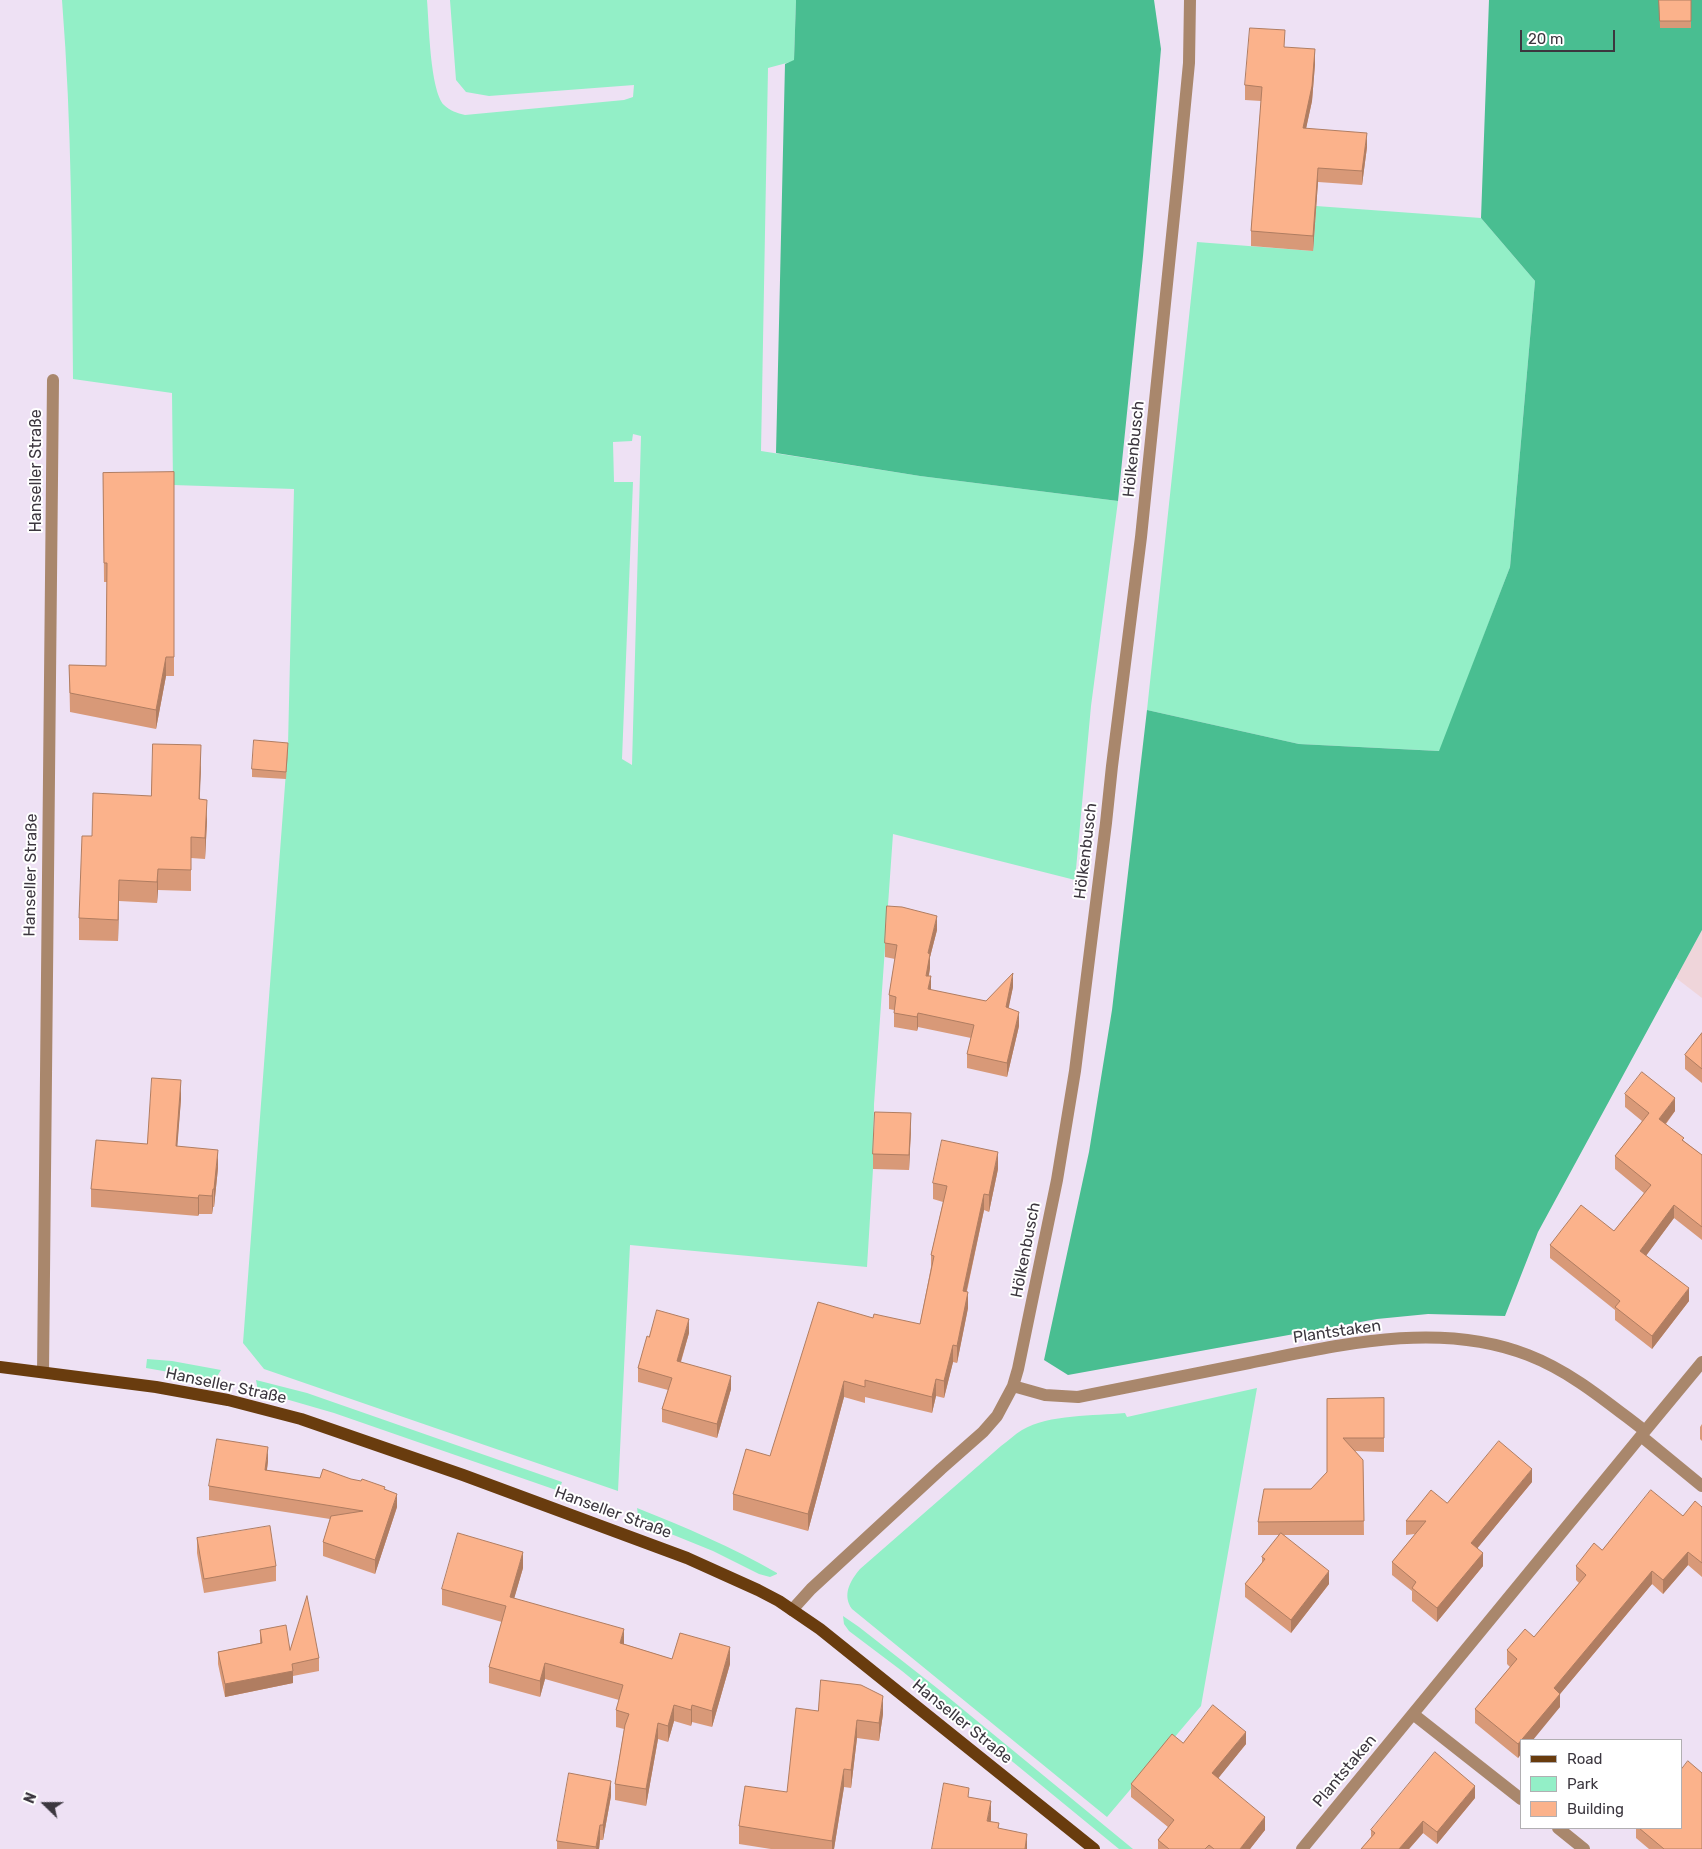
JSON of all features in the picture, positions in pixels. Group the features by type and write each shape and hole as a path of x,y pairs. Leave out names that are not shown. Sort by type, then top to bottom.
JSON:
{"main road":[{"name":"Hanseller Straße","path":"0,1367 156,1387 228,1400 301,1419 472,1478 678,1554 758,1590 792,1610 847,1650 1094,1849"}],"street":[{"name":"Hölkenbusch","path":"792,1610 811,1589 983,1432 997,1416 1013,1386 1037,1281 1057,1180 1075,1071 1093,932 1141,538 1186,98 1191,32 1190,0"},
{"name":"Hanseller Straße","path":"43,1372 52,380"},
{"name":"Plantstaken","path":"1013,1386 1045,1395 1078,1397 1333,1347 1407,1338 1442,1337 1498,1345 1551,1365 1580,1382 1702,1486"},
{"name":"Plantstaken","path":"1302,1849 1702,1362"},
{"path":"1414,1714 1520,1797"},
{"path":"1559,1829 1584,1849"}],"shaded area":[{"path":"1702,930 1702,998 1676,978"}],"green space":[{"path":"62,0 427,0 433,71 439,97 449,109 465,115 624,100 633,97 634,85 489,96 466,92 456,80 450,0 796,0 794,61 768,68 761,451 920,476 1118,501 1091,706 1075,880 893,834 874,1104 873,1169 867,1267 630,1245 618,1491 264,1369 243,1343 288,745 294,489 173,485 172,393 73,379 71,189","holes":["633,434 641,436 632,765 622,759 633,482 614,482 613,442 632,441"]},
{"path":"796,0 1154,0 1161,49 1143,256 1118,501 920,476 776,453 785,64 794,60"},
{"path":"1489,0 1702,0 1702,930 1538,1232 1505,1316 1428,1314 1377,1319 1068,1375 1044,1360 1089,1152 1112,1010 1147,710 1299,744 1439,751 1510,567 1535,281 1481,218"},
{"path":"1316,206 1481,218 1535,281 1510,567 1440,751 1299,744 1147,710 1197,242 1313,251"},
{"path":"147,1359 172,1361 221,1370 215,1380 146,1368"},
{"path":"256,1380 307,1393 562,1482 559,1491 334,1413 258,1391"},
{"path":"1257,1388 1201,1706 1107,1817 852,1609 849,1604 848,1588 860,1569 1001,1446 1022,1430 1058,1418 1125,1413 1127,1417"},
{"path":"637,1508 726,1546 777,1574 770,1577 759,1574 713,1551 639,1521"},
{"path":"843,1616 937,1688 1133,1849 1119,1849 902,1671 849,1631 844,1624"}],"building":[{"path":"1659,0 1691,0 1691,21 1660,21"},
{"path":"1250,28 1285,30 1284,47 1315,49 1312,86 1303,128 1367,133 1362,171 1318,168 1313,236 1251,231 1262,87 1245,85"},
{"path":"174,472 174,657 166,657 156,710 70,693 69,665 106,666 107,563 104,563 103,473"},
{"path":"254,740 288,743 286,772 252,769"},
{"path":"153,744 201,745 199,799 207,800 205,838 191,837 191,870 158,869 157,882 119,880 118,920 79,918 82,836 92,836 93,793 151,796"},
{"path":"887,906 902,907 937,916 928,953 930,954 926,976 931,976 928,989 986,1001 1013,973 1006,1007 1019,1012 1007,1063 967,1054 974,1025 918,1013 917,1017 894,1013 896,997 889,995 897,945 885,943"},
{"path":"1702,1033 1702,1069 1685,1055"},
{"path":"1642,1072 1675,1098 1659,1119 1702,1155 1702,1227 1674,1205 1640,1251 1689,1288 1652,1336 1615,1307 1620,1301 1550,1245 1581,1205 1614,1231 1651,1185 1615,1156 1649,1113 1625,1094"},
{"path":"152,1078 181,1080 176,1146 218,1150 212,1196 199,1195 198,1198 91,1189 96,1140 147,1144"},
{"path":"875,1112 911,1113 909,1155 873,1154"},
{"path":"942,1140 998,1152 989,1195 984,1194 963,1291 968,1292 957,1346 953,1345 944,1381 936,1379 932,1397 865,1380 865,1387 844,1381 808,1514 733,1494 746,1449 770,1456 818,1302 873,1318 874,1314 920,1324 934,1256 931,1255 947,1186 933,1183"},
{"path":"657,1310 689,1319 677,1361 731,1376 717,1424 662,1409 672,1378 638,1368"},
{"path":"1384,1398 1384,1438 1343,1438 1363,1460 1364,1521 1258,1522 1264,1489 1311,1489 1327,1472 1327,1399"},
{"path":"217,1439 268,1447 265,1470 320,1478 323,1469 351,1479 361,1481 362,1479 385,1487 384,1489 397,1494 375,1560 323,1542 331,1516 363,1511 209,1486"},
{"path":"1499,1441 1532,1469 1471,1543 1483,1553 1437,1608 1412,1588 1416,1582 1392,1562 1426,1521 1406,1521 1431,1490 1447,1503"},
{"path":"1651,1490 1683,1516 1695,1501 1702,1507 1702,1563 1688,1552 1663,1580 1652,1571 1554,1688 1560,1694 1522,1739 1520,1739 1518,1744 1475,1709 1517,1659 1507,1650 1525,1629 1534,1637 1586,1575 1576,1566 1594,1543 1602,1550"},
{"path":"270,1526 276,1566 204,1579 197,1538"},
{"path":"458,1533 523,1552 510,1597 624,1629 620,1643 672,1659 680,1633 730,1647 712,1711 692,1705 691,1710 674,1705 668,1726 658,1723 646,1789 615,1784 625,1725 629,1714 616,1710 623,1685 545,1663 540,1681 489,1667 506,1606 442,1589"},
{"path":"1281,1533 1329,1571 1291,1620 1245,1584 1265,1559 1262,1557"},
{"path":"307,1596 319,1658 292,1664 293,1671 225,1684 218,1652 262,1643 260,1630 286,1625 290,1650"},
{"path":"821,1680 861,1685 883,1696 879,1723 857,1720 851,1770 844,1769 832,1841 739,1826 745,1786 787,1792 796,1708 818,1711"},
{"path":"1213,1705 1246,1732 1212,1773 1265,1817 1240,1849 1214,1849 1209,1845 1205,1849 1169,1849 1158,1840 1174,1820 1131,1784 1172,1734 1183,1743"},
{"path":"1435,1752 1475,1786 1437,1832 1423,1821 1399,1849 1361,1849 1375,1833 1371,1830"},
{"path":"1688,1761 1702,1773 1702,1849 1664,1849 1640,1829 1682,1829 1682,1769"},
{"path":"569,1773 611,1781 603,1825 600,1825 596,1847 557,1841"},
{"path":"944,1783 969,1788 968,1797 991,1801 987,1821 999,1823 998,1828 1027,1834 1025,1849 932,1849"}]}
